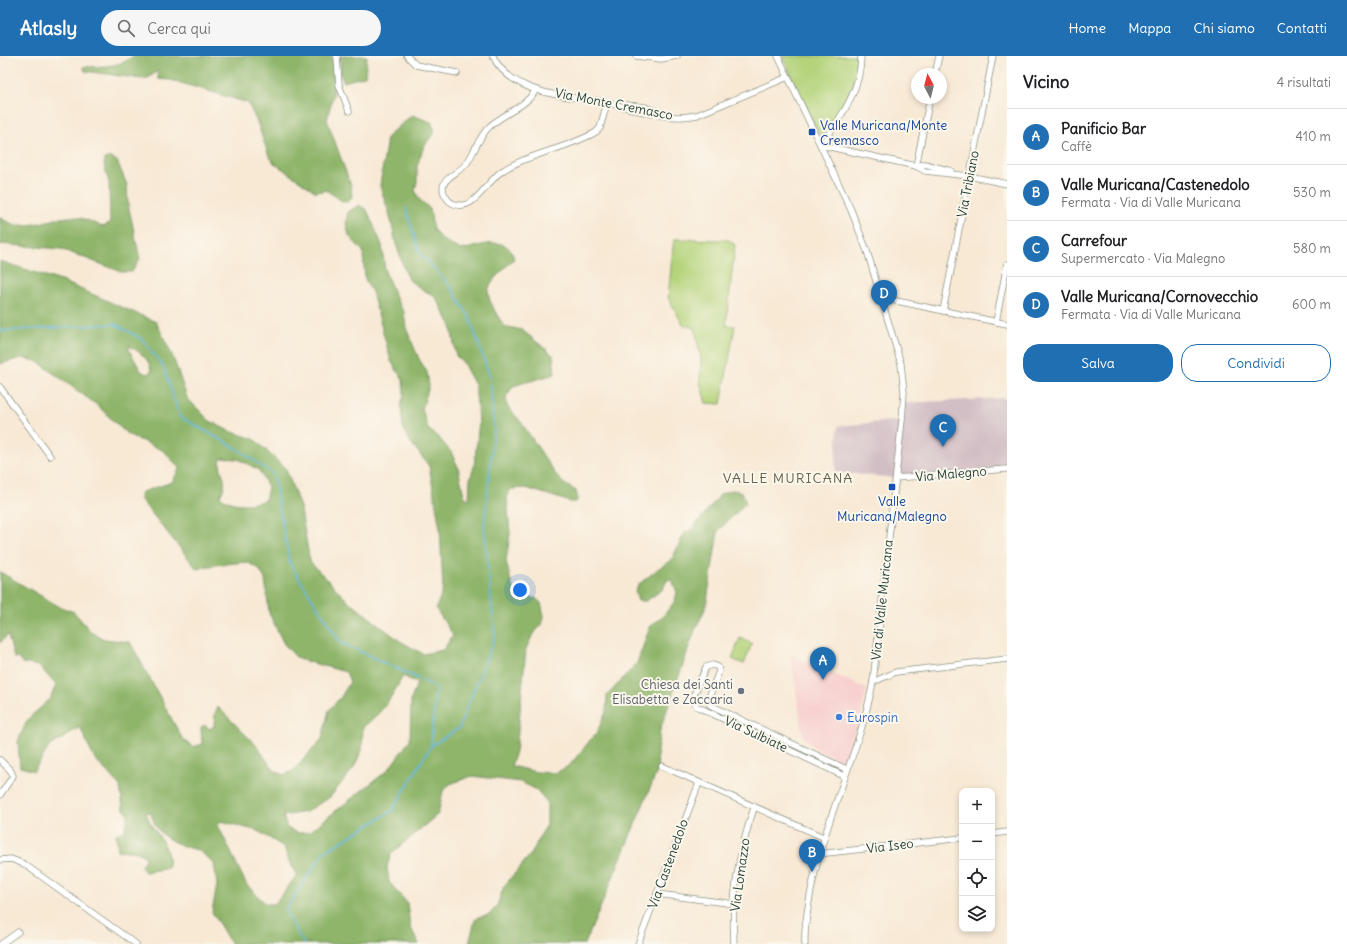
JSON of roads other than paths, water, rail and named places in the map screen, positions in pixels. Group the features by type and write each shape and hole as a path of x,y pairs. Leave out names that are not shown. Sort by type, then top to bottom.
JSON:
{"street":[{"path":"337,56 339,85 349,111"},
{"path":"407,56 416,65 457,73"},
{"name":"Via Monte Cremasco","path":"493,56 498,65 507,74 519,82 536,90 607,103 645,107 669,116 686,117 697,115 788,77"},
{"path":"636,56 665,59 678,56"},
{"name":"Via di Valle Muricana","path":"778,56 821,145 862,236 894,338 903,375 904,403 873,682 864,720 818,854 809,902 805,944"},
{"path":"861,56 859,77 852,98 821,145 916,166 928,164 969,176 1007,184"},
{"path":"936,68 939,56"},
{"name":"Via Tribiano","path":"943,311 993,56"},
{"path":"536,90 528,99 489,128 466,164 447,178 444,190 449,201 457,205 467,204 504,169 595,133 600,128 607,103"},
{"path":"916,166 929,104"},
{"path":"996,322 1007,264"},
{"path":"882,298 1007,324"},
{"path":"0,387 50,456"},
{"name":"Via Malegno","path":"896,478 1007,469"},
{"path":"873,682 896,672 1007,659"},
{"name":"Via Sulbiate","path":"844,776 696,706 694,697 706,667 712,665 718,667 719,671 708,700 709,704 846,769"},
{"path":"0,760 11,771 13,776 0,795"},
{"path":"662,766 754,808 823,837"},
{"name":"Via Castenedolo","path":"638,944 699,783"},
{"name":"Via Lomazzo","path":"734,944 735,904 742,846 754,808"},
{"path":"995,834 1007,832"},
{"name":"Via Iseo","path":"818,854 959,838"},
{"path":"0,860 11,859 24,864 136,944"},
{"path":"657,894 735,904"},
{"path":"1,944 18,932"}],"waterway":[{"path":"406,208 419,252 449,285 469,316 490,377 494,430 484,526 495,637 459,728 431,746"},
{"path":"0,331 115,324 142,339 163,366 180,417 236,448 273,474 290,564 340,642 436,687 431,746 392,811 324,852 285,910 304,944"}],"place":[{"name":"Valle Muricana/Monte Cremasco","path":"812,132"},
{"name":"Valle Muricana/Cornovecchio","path":"884,313"},
{"name":"Carrefour","path":"943,447"},
{"name":"Valle Muricana/Malegno","path":"892,487"},
{"name":"Panificio Bar","path":"823,680"},
{"name":"Chiesa dei Santi Elisabetta e Zaccaria","path":"741,691"},
{"name":"Eurospin","path":"839,717"},
{"name":"Valle Muricana/Castenedolo","path":"812,872"}],"district":[{"name":"VALLE MURICANA","path":"788,478"}]}
